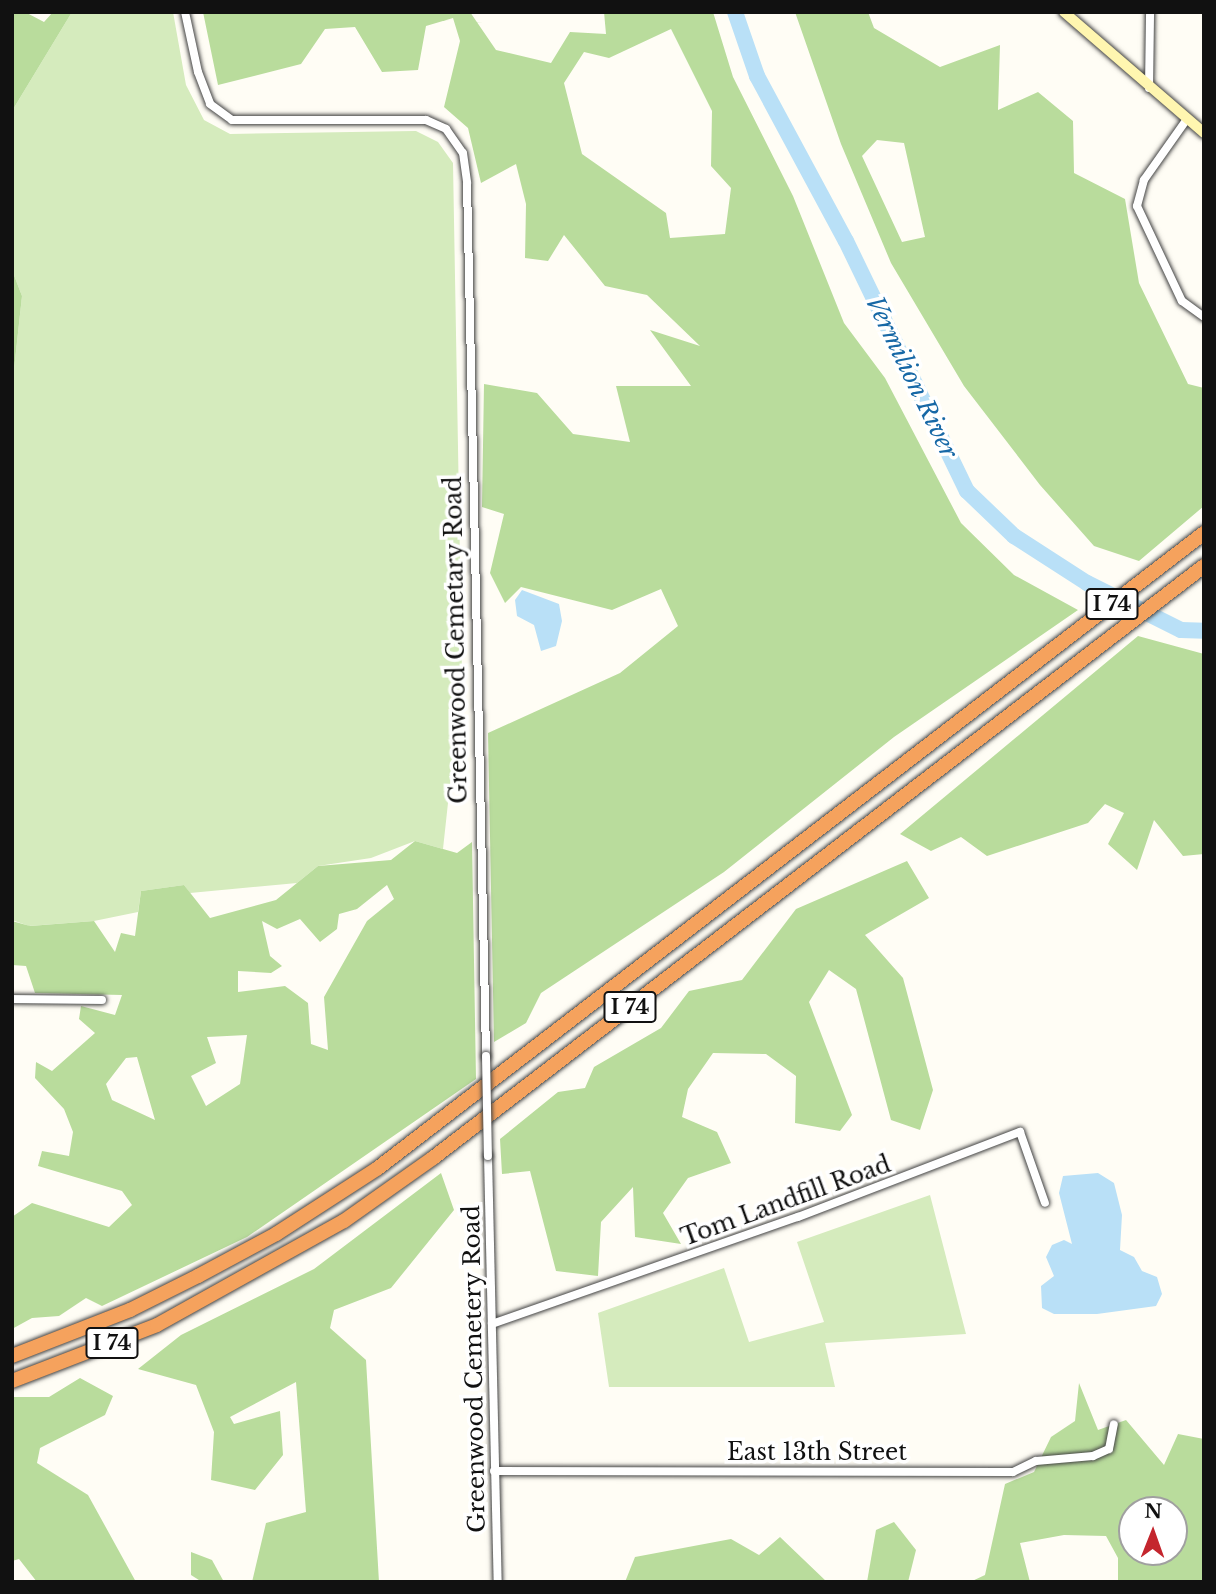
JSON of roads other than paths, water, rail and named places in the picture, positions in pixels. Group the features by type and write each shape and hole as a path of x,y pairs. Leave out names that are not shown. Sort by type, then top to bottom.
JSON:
{"highway":[{"name":"I 74","path":"12,1356 130,1310 198,1276 276,1234 378,1168 1204,533"},
{"name":"I 74","path":"12,1381 158,1325 344,1221 433,1158 1175,586 1204,568"}],"street":[{"name":"Greenwood Cemetary Road","path":"186,12 198,72 210,104 232,120 426,120 446,129 463,153 467,183 488,1156"},
{"path":"1064,12 1149,88 1202,128"},
{"path":"1149,88 1150,12"},
{"path":"1187,119 1144,180 1137,206 1182,301 1204,317"},
{"path":"12,999 102,999"},
{"name":"Tom Landfill Road","path":"492,1324 798,1217 1020,1132 1045,1202"},
{"name":"Greenwood Cemetery Road","path":"488,1156 498,1582"},
{"name":"East 13th Street","path":"494,1471 1013,1472 1036,1461 1093,1456 1109,1449 1114,1424"}],"water":[{"path":"522,590 559,604 562,621 556,646 541,651 534,625 517,616 515,600"},
{"path":"1098,1173 1114,1183 1122,1215 1120,1250 1134,1257 1142,1271 1157,1277 1162,1294 1156,1306 1097,1314 1054,1314 1042,1308 1041,1286 1054,1276 1046,1257 1052,1245 1064,1240 1072,1244 1059,1193 1063,1176"}],"waterway":[{"name":"Vermilion River","path":"735,12 757,76 846,241 967,491 1014,536 1087,583 1181,630 1204,631"}]}
